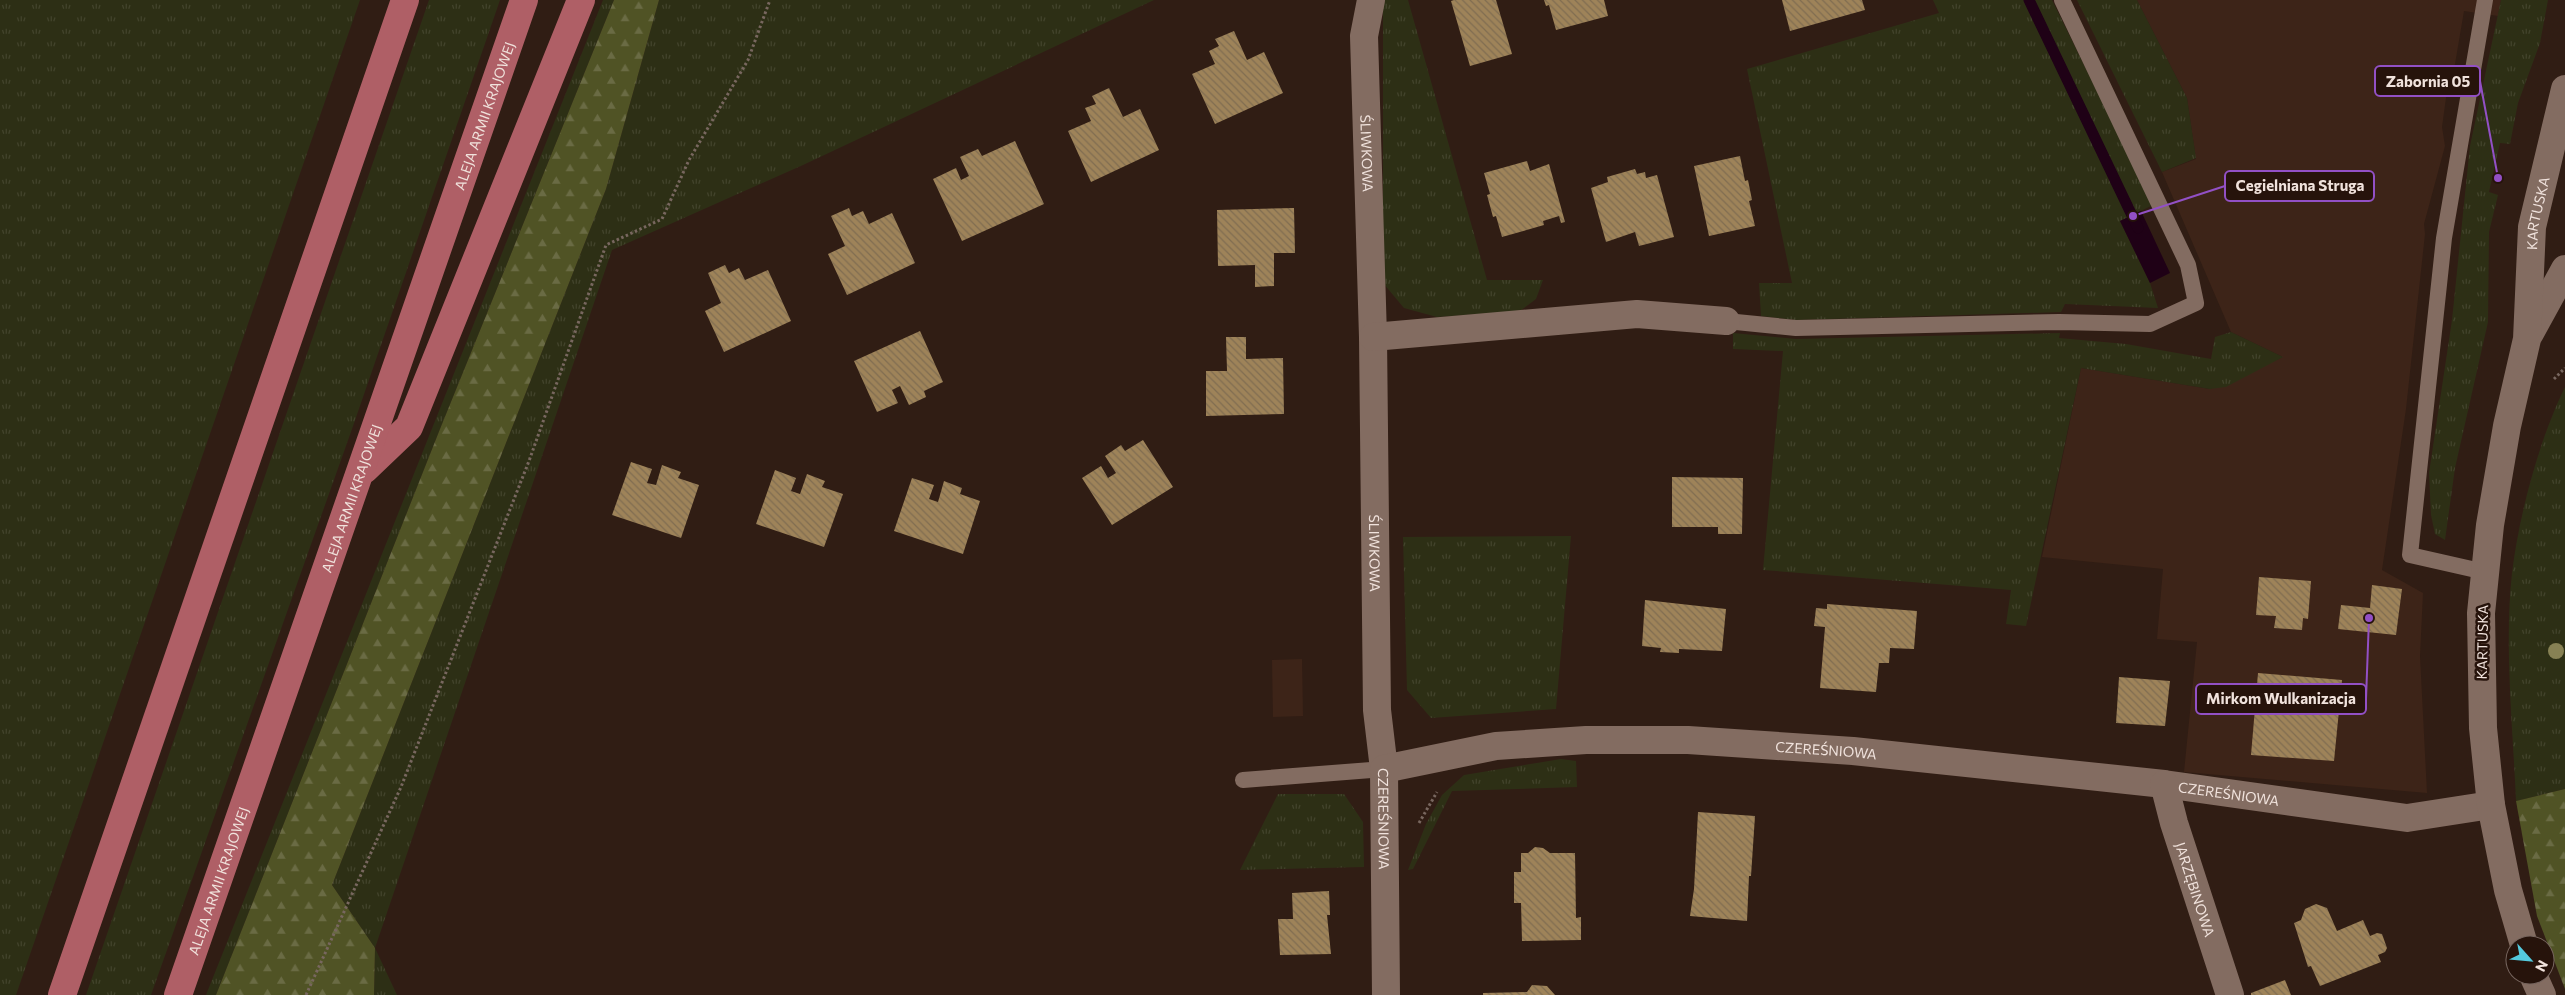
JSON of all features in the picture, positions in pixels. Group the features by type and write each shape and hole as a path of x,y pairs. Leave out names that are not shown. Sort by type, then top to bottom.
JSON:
{"main road":[{"name":"ALEJA ARMII KRAJOWEJ","path":"178,995 362,472 524,0"},
{"path":"362,472 409,427 581,0"},
{"path":"62,995 402,4"}],"street":[{"name":"ŚLIWKOWA","path":"1371,0 1364,36 1373,337 1377,710 1384,769"},
{"name":"KARTUSKA","path":"2521,935 2508,890 2491,805 2483,728 2480,664 2485,572 2490,525 2507,426 2527,339 2532,227 2565,89"},
{"name":"KARTUSKA","path":"2527,339 2565,269"},
{"path":"1373,337 1637,314 1726,321"},
{"name":"CZEREŚNIOWA","path":"1386,995 1384,769 1496,746 1586,740 1688,740 1853,751 2164,784 2407,818 2491,805"},
{"name":"JARZĘBINOWA","path":"2164,784 2174,823 2230,995"}],"lane":[{"path":"1726,321 1796,328 2059,322 2150,324 2196,303 2188,265 2062,0"},
{"path":"2485,0 2444,238 2410,555 2485,572"},
{"path":"1243,780 1384,769"}],"path":[{"path":"306,995 401,787 529,461 606,245 662,220 689,160 748,60 770,0"},
{"path":"1417,827 1443,787"}],"shaded area":[{"path":"2137,0 2501,0 2498,16 2464,11 2455,64 2449,76 2442,127 2445,146 2424,224 2425,234 2406,409 2382,570 2423,593 2420,656 2427,793 2184,772 2197,642 2157,639 2163,569 2042,557 2081,368 2210,389 2283,357 2231,332 2162,172 2196,159 2187,98"},
{"path":"2141,211 2170,273 2150,283 2120,221"},
{"path":"1302,659 1303,716 1273,717 1272,660"}],"green space":[{"path":"0,0 360,0 16,995 0,995"},
{"path":"429,0 500,0 352,429 151,995 86,995"},
{"path":"603,0 614,0 440,429 216,995 206,995"},
{"path":"614,0 659,0 606,189 332,885 375,948 374,995 216,995 440,429"},
{"path":"659,0 1154,0 803,165 612,250 375,948 332,885 606,189"},
{"path":"1383,0 1408,0 1487,280 1543,280 1536,299 1520,311 1437,317 1404,308 1383,283"},
{"path":"1933,0 2052,0 2153,205 2120,221 2150,283 2158,308 2065,304 2061,312 1796,320 1761,316 1759,283 1792,283 1747,69 1939,13"},
{"path":"2077,0 2137,0 2187,98 2196,158 2162,172"},
{"path":"2501,0 2548,0 2540,43 2518,103 2510,144 2500,143 2489,192 2498,195 2489,232 2488,322 2455,468 2445,540 2435,534 2431,515 2429,473 2452,320 2470,146"},
{"path":"2231,332 2283,357 2226,387 2210,389 2081,368 2026,626 2006,624 2011,590 1763,570 1783,351 1733,349 1733,333 1796,339 2060,333 2059,338 2126,344 2211,359 2215,337"},
{"path":"2565,387 2565,789 2516,801 2509,657 2512,573 2531,478 2547,430"},
{"path":"1571,536 1556,709 1431,718 1407,690 1403,537"},
{"path":"1561,759 1576,761 1577,787 1452,791 1413,869 1408,870 1426,824 1442,795 1464,775"},
{"path":"2565,789 2565,989 2555,963 2555,935 2544,935 2537,916 2516,801"},
{"path":"1278,794 1344,794 1363,822 1364,867 1240,870"},
{"path":"375,948 397,995 374,995"}],"building":[{"path":"1496,0 1512,54 1470,66 1451,1"},
{"path":"1544,0 1604,0 1608,16 1556,30 1549,5 1546,6"},
{"path":"1782,0 1862,0 1865,10 1790,31"},
{"path":"1234,31 1247,60 1264,52 1283,93 1215,124 1192,74 1215,64 1209,51 1219,46 1215,39"},
{"path":"1109,88 1123,117 1140,109 1159,150 1091,182 1068,131 1091,121 1085,108 1096,104 1092,96"},
{"path":"1015,141 1044,204 962,241 933,179 956,168 961,180 969,176 960,157 978,149 982,156"},
{"path":"1740,156 1745,181 1748,180 1752,200 1749,201 1755,226 1709,236 1694,166"},
{"path":"1527,161 1530,171 1549,164 1565,222 1561,223 1559,216 1543,221 1544,225 1502,237 1496,216 1493,217 1487,195 1490,194 1484,173"},
{"path":"1635,169 1637,174 1645,172 1646,178 1657,175 1674,237 1639,246 1635,232 1606,242 1591,188 1608,182 1607,177"},
{"path":"849,208 852,216 863,211 869,224 892,213 915,263 847,295 828,254 845,246 831,216"},
{"path":"1294,208 1295,253 1274,253 1274,286 1255,287 1255,265 1218,266 1217,210"},
{"path":"725,265 729,273 739,268 745,280 768,270 791,321 724,352 705,311 721,303 708,273"},
{"path":"920,331 943,382 924,391 926,397 909,405 900,386 892,390 898,403 877,412 854,361"},
{"path":"1226,337 1246,337 1246,359 1283,358 1284,414 1206,416 1206,371 1227,371"},
{"path":"1143,440 1173,487 1112,525 1082,478 1101,466 1108,478 1116,473 1105,456 1121,445 1125,451"},
{"path":"631,462 652,469 647,483 656,485 662,465 681,472 678,478 699,485 681,538 612,515"},
{"path":"775,470 796,478 791,491 800,494 807,474 825,481 822,487 843,494 824,547 756,524"},
{"path":"1672,477 1743,478 1742,534 1718,534 1718,527 1672,527"},
{"path":"912,478 934,485 929,499 938,502 944,481 962,488 960,494 980,501 963,554 894,531"},
{"path":"2259,577 2311,581 2308,619 2303,618 2302,630 2274,628 2276,616 2256,615"},
{"path":"2372,585 2402,589 2396,635 2338,629 2341,605 2370,608"},
{"path":"1645,600 1726,609 1722,651 1679,649 1679,653 1660,652 1661,648 1642,646"},
{"path":"1827,604 1917,611 1914,649 1890,648 1889,663 1879,663 1876,692 1820,688 1825,627 1814,626 1816,608 1827,609"},
{"path":"2258,673 2342,680 2334,761 2251,755"},
{"path":"2119,677 2170,681 2165,726 2116,723"},
{"path":"1698,812 1755,816 1747,921 1690,916 1694,889"},
{"path":"1535,847 1543,848 1550,853 1575,853 1576,918 1581,917 1581,940 1522,941 1521,903 1514,903 1514,872 1521,872 1521,853 1528,853"},
{"path":"1329,891 1330,915 1327,915 1331,954 1280,955 1278,919 1293,919 1292,893"},
{"path":"2316,904 2327,908 2337,931 2363,920 2370,936 2377,933 2382,934 2387,948 2385,952 2378,955 2381,962 2320,986 2311,966 2308,967 2294,923 2301,920 2305,909"},
{"path":"2285,980 2291,995 2251,995 2251,993"},
{"path":"1532,985 1547,986 1555,995 1483,995 1483,993 1527,992"}],"waterway":[{"path":"2029,0 2138,228"}],"place":[{"name":"Zabornia 05","path":"2498,178"},
{"name":"Cegielniana Struga","path":"2133,216"},
{"name":"Mirkom Wulkanizacja","path":"2369,618"}]}
